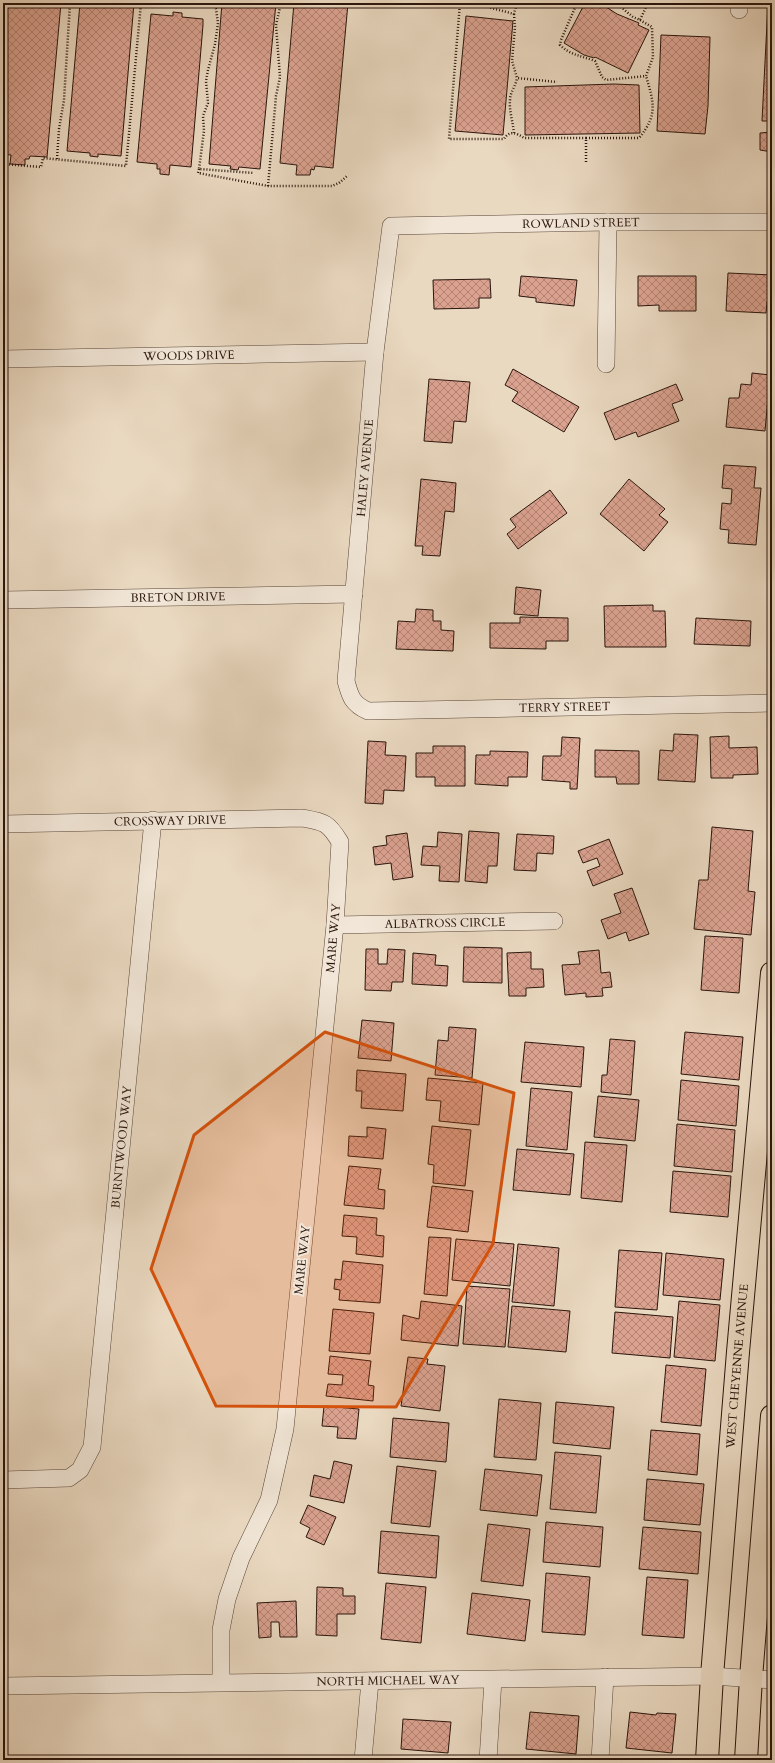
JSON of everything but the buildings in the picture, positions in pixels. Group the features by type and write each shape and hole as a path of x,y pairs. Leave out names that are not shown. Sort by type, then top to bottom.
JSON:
{"main road":[{"name":"WEST CHEYENNE AVENUE","path":"706,1760 746,1259 772,973"},
{"path":"746,1760 772,1416"}],"street":[{"name":"ROWLAND STREET","path":"391,226 608,222 772,222"},
{"path":"606,364 608,222"},
{"name":"HALEY AVENUE","path":"358,707 350,697 346,681 376,352 391,226"},
{"name":"WOODS DRIVE","path":"3,359 376,352"},
{"name":"BRETON DRIVE","path":"3,600 354,594"},
{"name":"TERRY STREET","path":"358,707 368,711 772,703"},
{"name":"CROSSWAY DRIVE","path":"3,824 302,818 322,821 333,830"},
{"name":"BURNTWOOD WAY","path":"3,1480 69,1478 80,1470 92,1447 153,820"},
{"name":"MARE WAY","path":"221,1682 221,1630 227,1599 241,1558 269,1500 286,1429 335,925 340,842 333,830"},
{"name":"ALBATROSS CIRCLE","path":"335,925 554,921"},
{"name":"NORTH MICHAEL WAY","path":"3,1686 712,1676 772,1680"},
{"path":"600,1760 605,1677"},
{"path":"488,1760 493,1680"},
{"path":"363,1760 370,1681"}],"path":[{"path":"57,159 59,129 64,100 70,3"},
{"path":"3,164 41,167 42,158 126,166 141,3"},
{"path":"157,4 197,6 206,3"},
{"path":"213,3 216,9 218,23 215,44 206,81 208,103 203,116 204,131 198,173 268,186 332,186 339,183 347,176"},
{"path":"268,186 276,96 280,77 276,25 281,3"},
{"path":"460,3 449,139 504,139 506,135 514,133 524,138 639,138 648,128 653,103 646,76 653,57 652,27 633,17 616,3"},
{"path":"474,3 514,14"},
{"path":"514,133 510,100 511,91 516,84 517,78 512,61 515,27 514,14 517,3"},
{"path":"577,3 560,45 565,50 576,56 595,61 600,68 602,76 606,80 646,76"},
{"path":"640,20 648,3"},
{"path":"517,78 557,82"},
{"path":"586,138 586,162"},
{"path":"199,169 254,173"}],"highlighted area":[{"path":"325,1032 514,1093 493,1244 396,1407 216,1406 151,1269 194,1135"}]}
